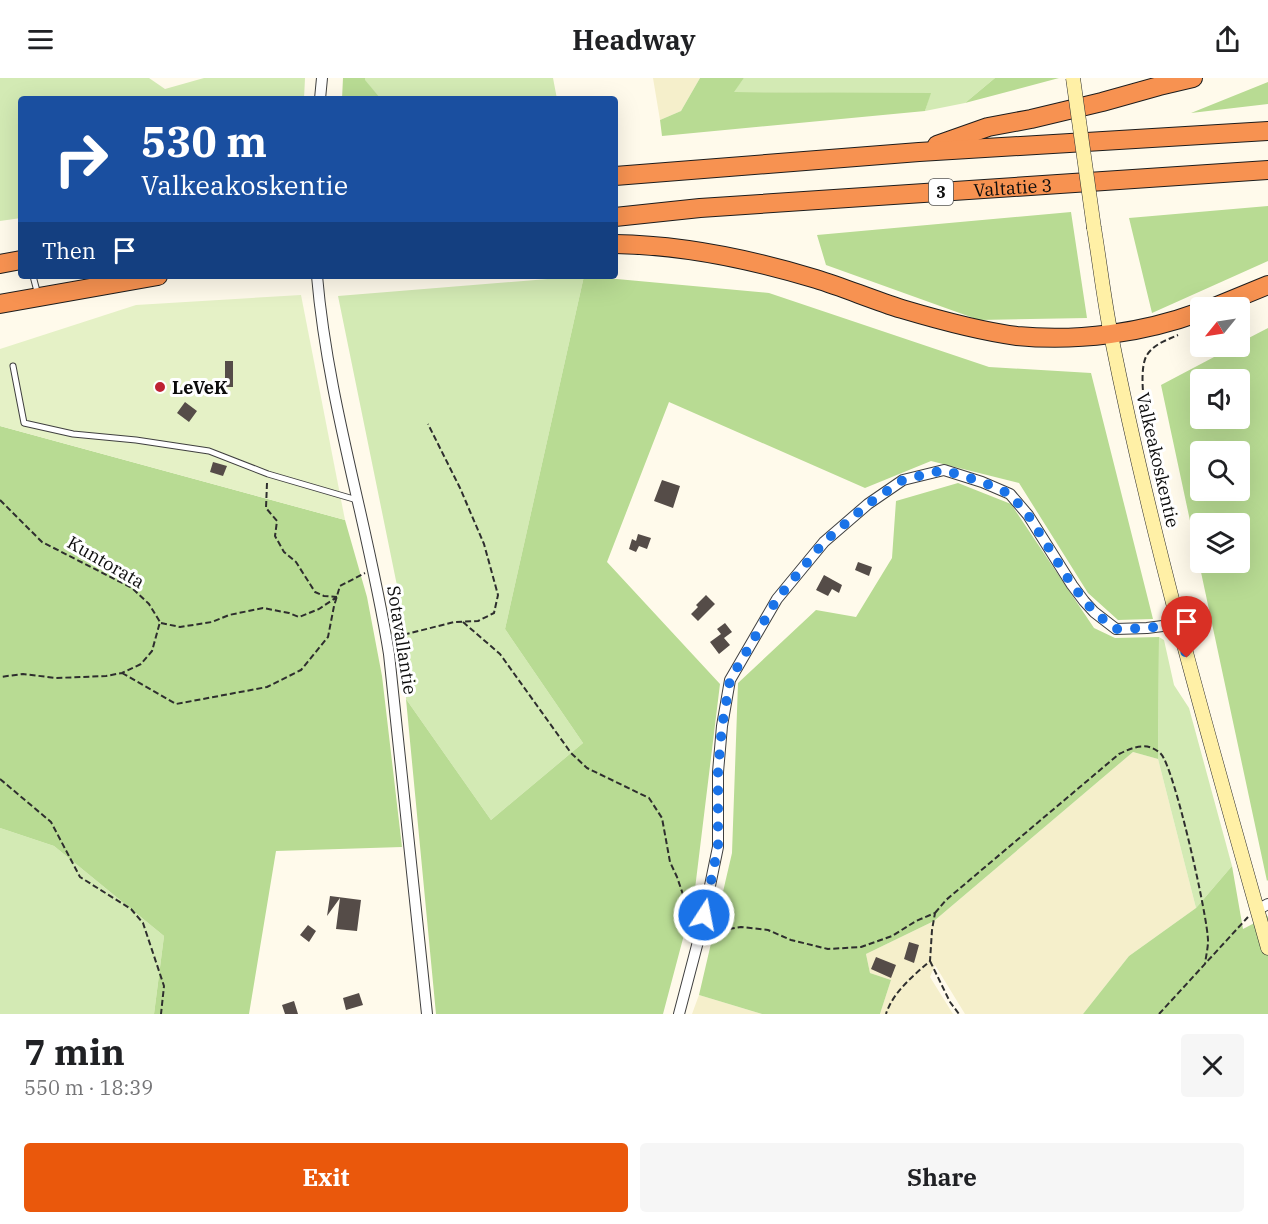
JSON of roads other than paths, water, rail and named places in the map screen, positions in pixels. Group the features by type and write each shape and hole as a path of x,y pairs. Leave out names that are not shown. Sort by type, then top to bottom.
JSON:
{"highway":[{"path":"918,152 988,127 1102,102 1165,82 1193,78"},
{"path":"618,176 918,152 1268,131"},
{"name":"Valtatie 3","path":"618,217 712,207 1268,170"},
{"path":"618,244 694,250 756,262 818,280 901,309 958,325 1016,336 1111,334 1143,329 1190,315"},
{"path":"0,264 18,261"},
{"path":"0,304 141,279"},
{"path":"1239,297 1268,285"}],"street":[{"path":"320,96 322,78"},
{"name":"Valkeakoskentie","path":"1073,78 1111,334 1136,451 1178,624 1263,907 1268,948"},
{"name":"Sotavallantie","path":"317,279 332,380 387,639 427,1014"},
{"path":"679,1014 700,934 718,847 718,772 722,726 730,680 777,599 824,542 868,504 903,480 944,470 982,482 1010,494 1028,515 1072,585 1094,612 1116,629 1178,624"}],"lane":[{"path":"34,279 39,297"},
{"path":"13,366 24,423 73,434 136,440 209,451 268,474 358,501"}],"place":[{"name":"LeVeK","path":"160,387"}]}
